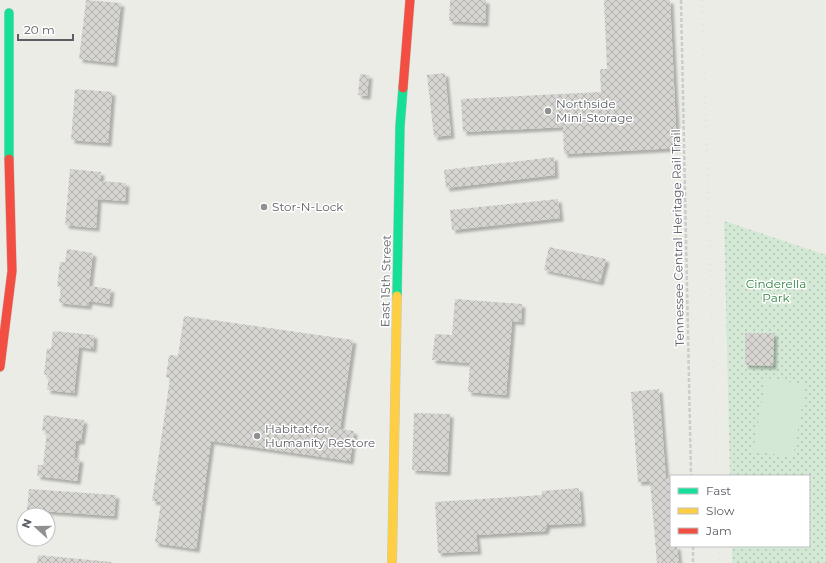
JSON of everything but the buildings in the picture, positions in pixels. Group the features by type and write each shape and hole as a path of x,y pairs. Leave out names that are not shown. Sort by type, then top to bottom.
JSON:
{"street":[{"name":"East 15th Street","path":"392,563 400,126 410,0"},
{"path":"0,367 12,271 9,187 9,13"}],"path":[{"name":"Tennessee Central Heritage Rail Trail","path":"681,0 692,475"},
{"path":"693,547 693,563"}],"green space":[{"name":"Cinderella Park","path":"724,221 826,255 826,563 732,563 732,547 810,547 810,475 730,475"},
{"path":"766,378 806,385 793,457 753,451"}],"railway":[{"path":"702,0 717,475"},
{"path":"719,547 720,563"}],"traffic: fast":[{"path":"9,13 9,159"},
{"path":"397,296 400,126 403,88"}],"traffic: slow":[{"path":"392,563 397,296"}],"traffic: jam":[{"path":"403,88 410,0"},
{"path":"0,367 12,271 9,159"}],"place":[{"name":"Northside Mini-Storage","path":"548,111"},
{"name":"Stor-N-Lock","path":"264,207"},
{"name":"Habitat for Humanity ReStore","path":"257,436"}]}
